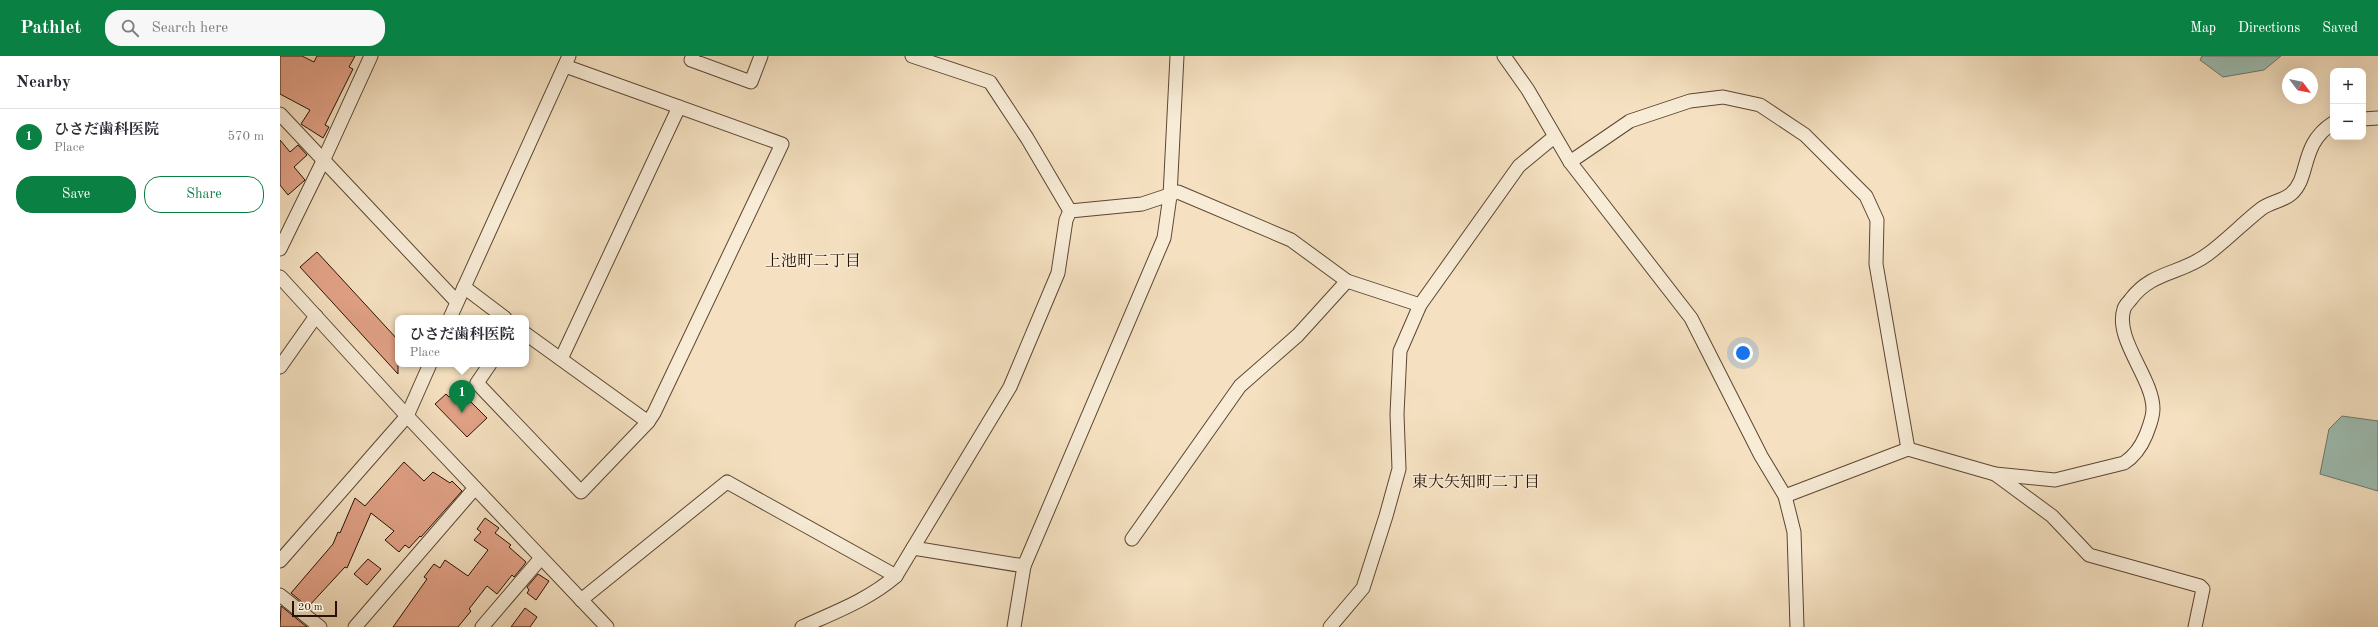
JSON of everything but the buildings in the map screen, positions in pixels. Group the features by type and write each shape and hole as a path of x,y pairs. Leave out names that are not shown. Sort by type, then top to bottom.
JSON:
{"street":[{"path":"280,249 372,56"},
{"path":"693,56 691,60 751,82 760,56"},
{"path":"912,56 990,82 1027,138 1070,211"},
{"path":"1014,627 1024,566 1161,248 1170,196 1177,56"},
{"path":"1504,56 1531,96 1570,162 1692,318 1761,456 1785,496 1794,532 1797,627"},
{"path":"451,315 567,61 679,107 782,144 648,422 580,492 477,383 488,367"},
{"path":"1570,162 1630,121 1690,101 1723,98 1760,105 1805,135 1866,196 1877,220 1876,264 1908,449"},
{"path":"561,359 679,107"},
{"path":"280,114 457,302"},
{"path":"2366,118 2378,118"},
{"path":"1785,496 1908,449 1996,474 2055,480 2124,463 2132,458 2142,444 2150,424 2153,409 2148,389 2127,341 2123,324 2124,308 2143,284 2187,268 2208,255 2263,208 2291,194 2299,184 2307,155 2315,139 2330,126"},
{"path":"1330,627 1363,588 1375,555 1399,470 1396,414 1400,352 1420,306 1519,166 1554,137"},
{"path":"1070,211 1142,204 1170,196 1178,192 1291,240 1346,281 1420,306"},
{"path":"802,627 860,602 878,591 896,576 1010,387 1058,273 1066,220 1070,211"},
{"path":"280,277 407,416 607,627"},
{"path":"1132,539 1240,386 1298,335 1346,281"},
{"path":"464,287 501,315"},
{"path":"280,367 316,316"},
{"path":"529,336 648,422"},
{"path":"280,561 407,416 429,367"},
{"path":"1996,474 2052,516 2089,555 2200,586 2203,589 2195,627"},
{"path":"582,600 727,482 896,576"},
{"path":"355,627 475,488"},
{"path":"912,548 1024,566"},
{"path":"482,627 541,558"},
{"path":"280,595 320,627"}],"water":[{"path":"2202,56 2281,56 2264,70 2223,77 2200,60"},
{"path":"2342,416 2378,421 2378,491 2320,474 2329,429"}],"place":[{"name":"ひさだ歯科医院","path":"462,413"}],"district":[{"name":"上池町二丁目","path":"813,260"},
{"name":"東大矢知町二丁目","path":"1476,481"}]}
